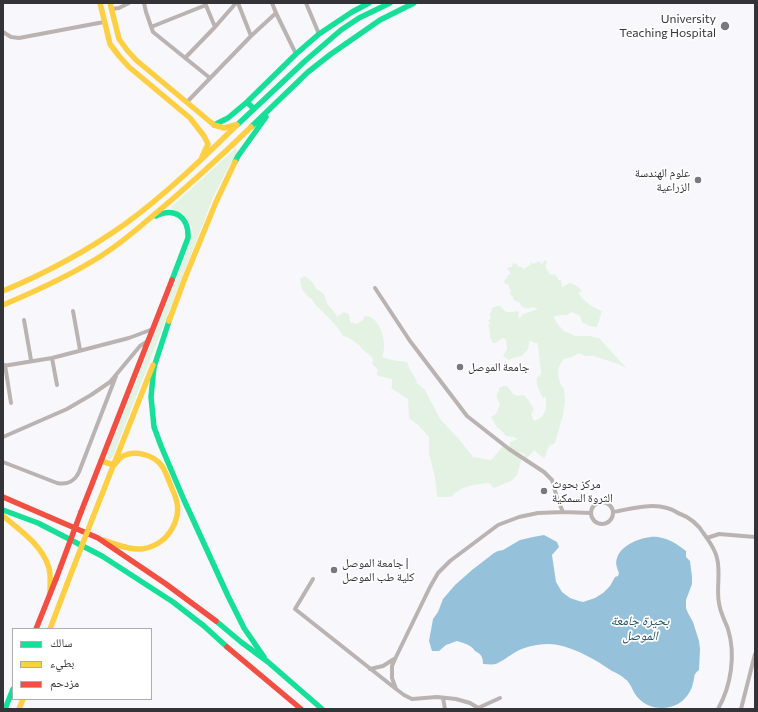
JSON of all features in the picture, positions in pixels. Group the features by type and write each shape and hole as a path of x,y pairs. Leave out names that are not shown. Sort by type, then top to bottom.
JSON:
{"main road":[{"path":"100,3 110,44 119,56 129,68 190,118 204,136 208,144 201,159"},
{"path":"214,125 228,118 247,102 296,54 319,34 352,12 369,3"},
{"path":"3,291 44,272 108,236 160,197 314,52 348,25 390,3"},
{"path":"3,305 37,290 87,264 113,247 196,180 321,61 380,20 414,3"},
{"path":"111,6 118,39 143,65 214,125 220,128 228,128 239,123"},
{"path":"119,56 127,50"},
{"path":"314,52 321,61"},
{"path":"247,102 254,109"},
{"path":"50,628 185,278 216,202 238,156 278,102"},
{"path":"36,628 154,329 190,232 189,226 183,217 173,213 164,212 147,221"},
{"path":"80,253 87,264"},
{"path":"170,318 154,367 151,397 154,427 184,500 228,596 244,628 268,662"},
{"path":"3,497 98,538 141,549 155,546 167,537 177,517 178,507 167,476 161,466 153,458 144,454 133,453 121,458 114,465"},
{"path":"101,461 114,465"},
{"path":"3,510 38,524 102,556 173,602 204,626 301,709"},
{"path":"3,516 43,554 47,561 51,576 50,593"},
{"path":"98,538 166,584 215,620 268,662 322,709"},
{"path":"5,709 12,692"}],"street":[{"path":"111,6 119,8 129,3"},
{"path":"144,3 153,32 210,78"},
{"path":"186,58 237,3 251,36"},
{"path":"272,3 296,54"},
{"path":"306,3 319,34"},
{"path":"151,27 205,4 215,27"},
{"path":"187,102 251,36 276,13"},
{"path":"3,32 11,37 18,38 104,22"},
{"path":"375,288 410,340 467,416 516,454 544,472 552,480 563,512"},
{"path":"73,311 80,350"},
{"path":"24,320 31,360"},
{"path":"12,403 4,365 52,358 129,338 154,329"},
{"path":"3,437 75,405 104,387 116,376 140,346 149,341"},
{"path":"52,358 57,385"},
{"path":"3,462 57,483 65,484 75,479 116,376"},
{"path":"603,502 610,506 613,512 611,519 605,524 595,522 591,513 593,506 603,502"},
{"path":"613,512 653,506 668,508 686,516 700,528 713,547 717,557 719,570 717,590 719,605 728,631 732,654 729,680 723,700 718,709"},
{"path":"396,689 392,678 392,666 438,573 450,561 498,526 519,517 538,513 591,513"},
{"path":"707,538 719,534 755,537"},
{"path":"313,579 295,609 404,695 412,699 437,697 456,699 470,703 479,708 500,698"},
{"path":"741,709 755,654"},
{"path":"370,669 383,666 395,659"},
{"path":"443,698 445,709"}],"green space":[{"path":"236,148 238,151 213,198 113,456 110,460 108,459 108,454 192,239 193,233 191,224 185,216 171,209 172,206"},
{"path":"545,260 547,262 547,270 550,274 554,274 558,280 561,280 562,287 570,283 575,285 582,291 578,293 583,299 602,311 597,327 587,325 582,322 580,316 572,312 567,315 554,316 556,322 564,331 575,336 599,338 627,369 614,362 579,353 564,359 559,366 558,374 560,383 564,389 565,401 563,415 555,443 549,446 544,459 534,450 525,459 525,454 509,450 511,453 522,457 517,475 511,481 494,488 489,483 473,485 460,490 451,497 437,497 435,478 429,453 429,437 409,418 408,399 391,388 392,379 377,375 377,368 372,364 372,357 352,340 343,336 336,326 305,293 301,285 300,278 304,276 313,283 316,289 325,297 327,303 337,317 344,312 349,314 350,322 357,324 363,320 364,316 375,320 382,332 384,352 382,357 407,362 417,381 416,382 425,390 440,419 473,457 491,460 504,445 509,449 510,442 518,439 506,436 497,427 491,417 496,414 500,404 497,399 499,388 507,386 513,394 518,396 523,395 526,397 534,409 531,414 534,421 542,417 546,409 546,397 543,398 537,382 537,377 540,376 541,372 537,343 530,340 528,349 522,356 509,360 503,356 507,349 506,340 504,338 496,343 493,343 488,325 491,323 488,321 491,318 490,315 492,308 497,306 500,306 506,312 519,311 518,317 520,318 523,314 538,309 521,306 520,303 514,300 510,294 511,290 509,289 509,285 504,283 507,276 510,274 507,269 512,267 513,263 524,269 530,265 531,262 533,264 540,261 541,265"}],"water":[{"name":"بحيرة جامعة الموصل","path":"544,535 557,542 559,547 552,555 556,582 562,592 570,598 583,602 595,598 610,586 619,573 616,562 619,553 628,545 640,539 647,537 658,537 666,539 680,546 686,551 686,557 690,561 692,584 686,600 686,608 693,622 700,649 699,670 695,674 690,692 686,698 678,704 666,708 654,707 643,703 635,694 628,682 621,676 586,655 572,649 553,644 541,644 529,647 518,651 496,664 483,664 479,653 465,643 457,641 446,645 439,651 432,651 429,641 433,619 438,612 443,599 455,585 494,553 503,550 520,540"}],"traffic: fast":[{"path":"214,125 228,118 247,102 296,54 319,34 352,12 369,3"},
{"path":"237,125 305,61 341,30 359,18 390,3"},
{"path":"251,127 308,72 331,54 380,20 414,3"},
{"path":"247,102 254,109"},
{"path":"235,162 266,117"},
{"path":"156,216 175,213 183,219 188,231 188,238 172,280"},
{"path":"170,318 154,367 151,397 154,427 184,500 228,596 244,628 264,657"},
{"path":"3,510 38,523 102,556 173,602 204,626 227,647"},
{"path":"216,621 268,662 322,709"},
{"path":"5,709 12,692"}],"traffic: slow":[{"path":"100,3 110,44 129,67 190,118 204,136 208,144 202,157"},
{"path":"110,3 119,39 136,60 214,125 224,128 235,125"},
{"path":"3,291 66,261 125,224 169,189 237,125"},
{"path":"3,305 66,276 90,263 114,247 138,229 175,197 251,127"},
{"path":"169,321 216,202 235,162"},
{"path":"93,517 153,365"},
{"path":"103,540 132,549 151,547 164,539 173,527 178,513 177,503 165,471 153,458 137,453 125,455 114,465"},
{"path":"101,461 114,465"},
{"path":"3,516 36,545 46,560 49,568 50,593"},
{"path":"67,584 93,517"},
{"path":"50,628 67,584"},
{"path":"19,709 23,700"}],"traffic: jam":[{"path":"81,512 172,280"},
{"path":"3,497 98,538 166,584 216,621"},
{"path":"56,579 81,512"},
{"path":"36,628 56,579"},
{"path":"227,647 301,709"}],"place":[{"name":"University Teaching Hospital","path":"725,26"},
{"name":"علوم الهندسة الزراعية","path":"698,180"},
{"name":"جامعة الموصل","path":"460,367"},
{"name":"مركز بحوث الثروة السمكية","path":"544,491"},
{"name":"جامعة الموصل | كلية طب الموصل","path":"334,570"}]}
